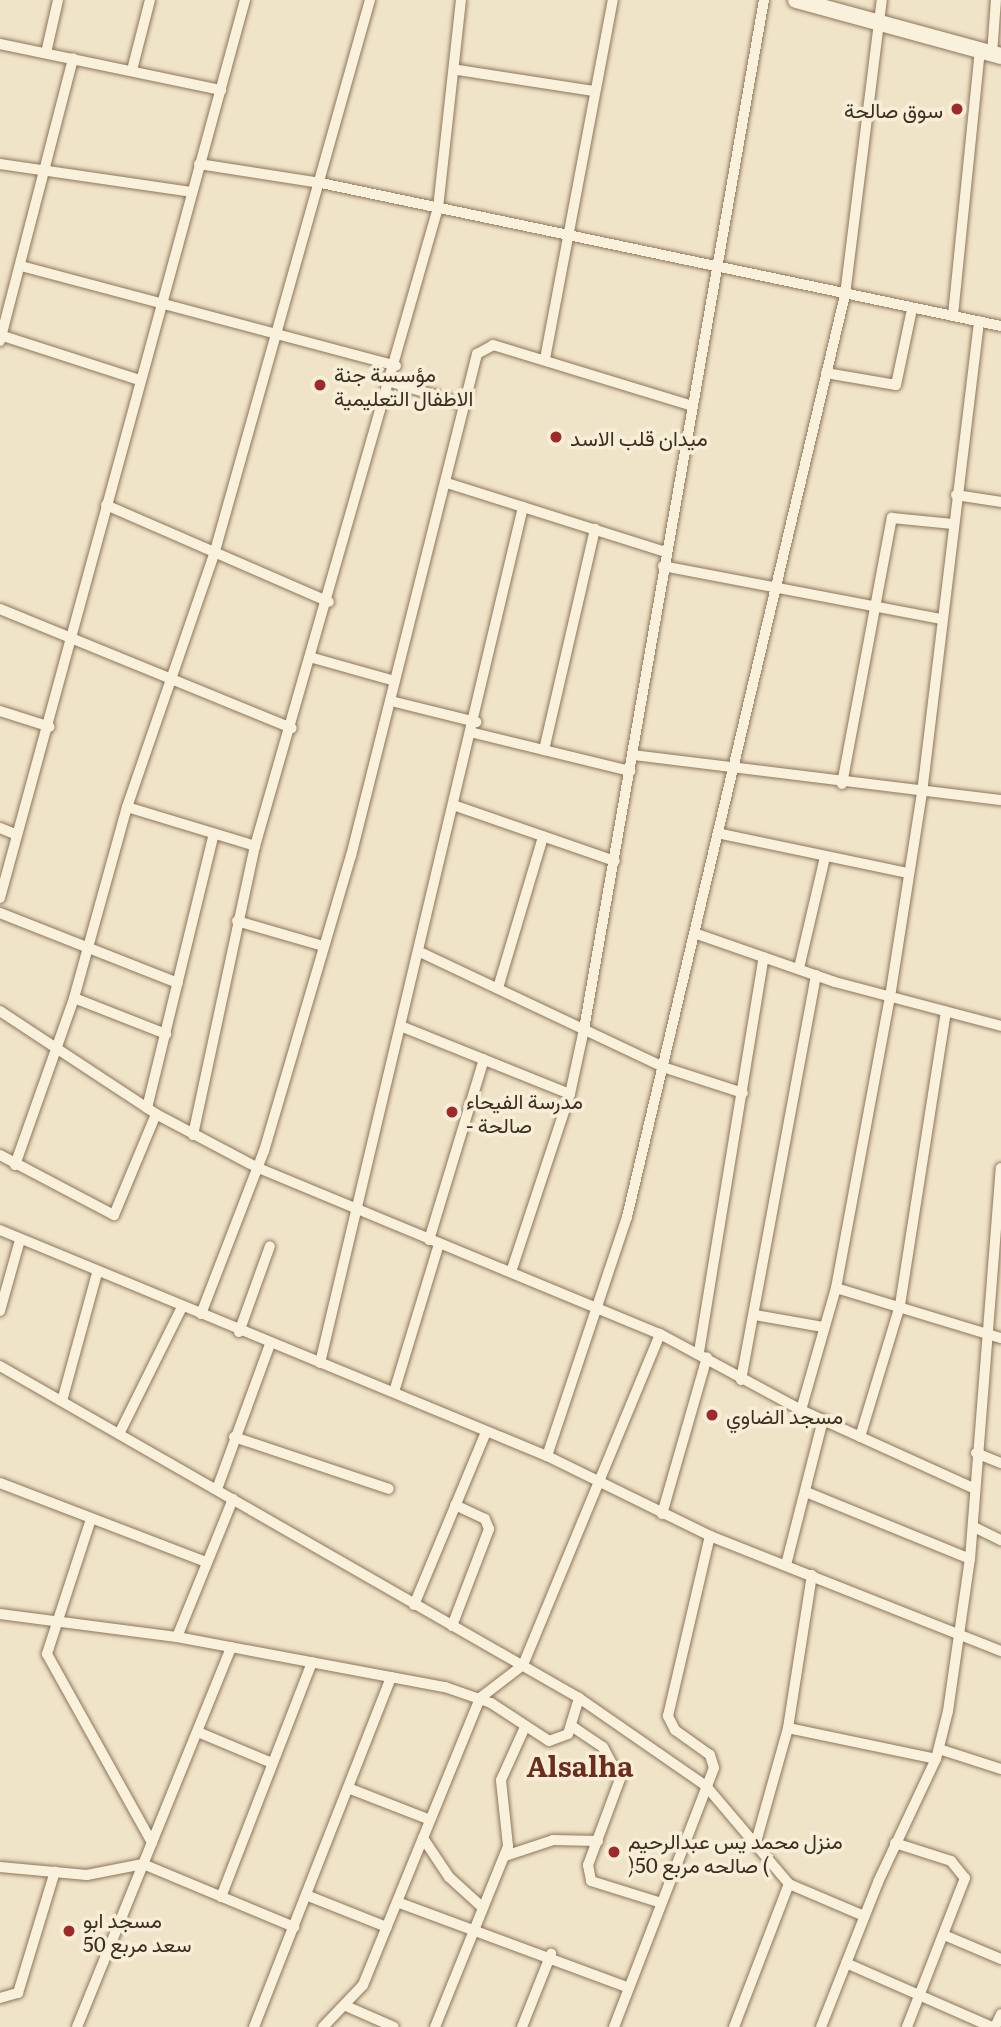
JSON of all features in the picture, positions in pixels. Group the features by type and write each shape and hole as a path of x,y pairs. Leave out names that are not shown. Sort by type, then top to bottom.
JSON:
{"main road":[{"path":"796,0 991,53"}],"street":[{"path":"46,53 58,0"},
{"path":"132,70 150,0"},
{"path":"0,898 50,727 139,380 245,0"},
{"path":"15,1165 74,998 127,807 215,551 275,334 321,183 370,0"},
{"path":"193,1135 255,846 313,658 438,208 458,70 461,0"},
{"path":"545,359 612,0"},
{"path":"511,1272 570,1094 584,1029 764,0"},
{"path":"547,1456 601,1308 721,834 734,768 845,295 882,0"},
{"path":"953,315 991,53 996,0"},
{"path":"0,44 221,90"},
{"path":"73,58 1,337 139,380"},
{"path":"458,70 593,91"},
{"path":"0,163 191,192"},
{"path":"199,164 321,183 1001,326"},
{"path":"21,266 159,307 396,366"},
{"path":"826,373 896,385 912,309"},
{"path":"801,1410 836,1288 890,997 907,873 922,793 979,321"},
{"path":"201,1314 256,1167 323,946 391,701 447,483 464,404 481,349 493,345 545,359 692,407"},
{"path":"391,382 464,404"},
{"path":"447,483 666,552"},
{"path":"956,495 1001,502"},
{"path":"106,505 329,602"},
{"path":"320,1363 422,953 523,507"},
{"path":"842,784 894,515 953,524"},
{"path":"544,750 595,529"},
{"path":"663,566 942,619"},
{"path":"0,609 172,675 292,728"},
{"path":"313,658 395,681"},
{"path":"391,701 544,750 630,771"},
{"path":"0,711 50,727"},
{"path":"632,755 842,784 1001,800"},
{"path":"456,806 615,860"},
{"path":"127,807 255,846"},
{"path":"0,828 18,835"},
{"path":"0,1155 114,1215 152,1111 166,1034 215,834"},
{"path":"721,834 907,873"},
{"path":"498,988 543,837"},
{"path":"799,968 825,857"},
{"path":"0,913 88,951 178,983"},
{"path":"237,921 323,946"},
{"path":"697,934 816,975 1001,1027"},
{"path":"422,953 663,1067 743,1093"},
{"path":"662,1514 704,1355 764,957"},
{"path":"741,1380 816,975"},
{"path":"74,998 166,1034"},
{"path":"0,1011 58,1046 152,1111 256,1167 356,1211 660,1334 704,1355 741,1380 801,1410 975,1489"},
{"path":"860,1437 901,1305 947,1012"},
{"path":"403,1027 570,1094"},
{"path":"394,1392 484,1059"},
{"path":"821,2027 895,1843 937,1754 961,1632 971,1559 985,1332 1001,1168"},
{"path":"0,1230 239,1332 394,1392 547,1456 710,1536 961,1632 1001,1651"},
{"path":"0,1311 20,1240"},
{"path":"239,1332 270,1246"},
{"path":"62,1401 97,1273"},
{"path":"836,1288 901,1305 1001,1338"},
{"path":"120,1434 183,1307"},
{"path":"755,1315 823,1327"},
{"path":"323,2027 359,1994 480,1698 523,1665 604,1483 660,1334"},
{"path":"217,1489 270,1344"},
{"path":"0,1366 579,1698 706,1786 789,1884 864,1916"},
{"path":"786,1565 823,1420"},
{"path":"414,1605 486,1432"},
{"path":"234,1437 389,1489"},
{"path":"976,1453 1001,1463"},
{"path":"0,1483 206,1562"},
{"path":"806,1492 971,1559"},
{"path":"177,1637 233,1499"},
{"path":"452,1626 489,1529 485,1519 456,1505"},
{"path":"91,1519 59,1619 49,1660 152,1843"},
{"path":"974,1527 1001,1540"},
{"path":"614,2027 714,1760 675,1730 668,1716 710,1536"},
{"path":"756,1842 788,1728 812,1575"},
{"path":"0,1614 59,1619 177,1637 391,1677 480,1698 524,1729 548,1741 573,1727 579,1698"},
{"path":"77,2027 231,1647"},
{"path":"221,1897 312,1662"},
{"path":"254,2027 391,1677"},
{"path":"573,1727 603,1747 618,1770 620,1788 588,1866 591,1881 661,1902"},
{"path":"788,1728 937,1754 1001,1769"},
{"path":"435,2027 474,1926 505,1856 509,1838 501,1780 524,1729"},
{"path":"198,1732 272,1763"},
{"path":"348,1788 430,1820"},
{"path":"423,1838 443,1870 482,1907"},
{"path":"505,1856 553,1840 598,1841"},
{"path":"895,1843 964,1871 944,1935 907,2027"},
{"path":"0,1867 97,1875 143,1864 294,1927"},
{"path":"0,1998 18,1993 55,1871"},
{"path":"734,2027 789,1884"},
{"path":"306,1895 387,1927"},
{"path":"397,1902 551,1954 629,1988"},
{"path":"944,1935 1001,1959"},
{"path":"523,2027 551,1954"},
{"path":"845,1963 993,2027 1001,2014"},
{"path":"346,2006 394,2027"}],"place":[{"name":"سوق صالحة","path":"957,109"},
{"name":"مؤسسة جنة الاطفال التعليمية","path":"320,385"},
{"name":"ميدان قلب الاسد","path":"556,437"},
{"name":"مدرسة الفيحاء - صالحة","path":"452,1112"},
{"name":"مسجد الضاوي","path":"712,1415"},
{"name":"منزل محمد يس عبدالرحيم )صالحه مربع 50 (","path":"614,1852"},
{"name":"مسجد ابو سعد مربع 50","path":"69,1931"}],"district":[{"name":"Alsalha","path":"580,1765"}]}
